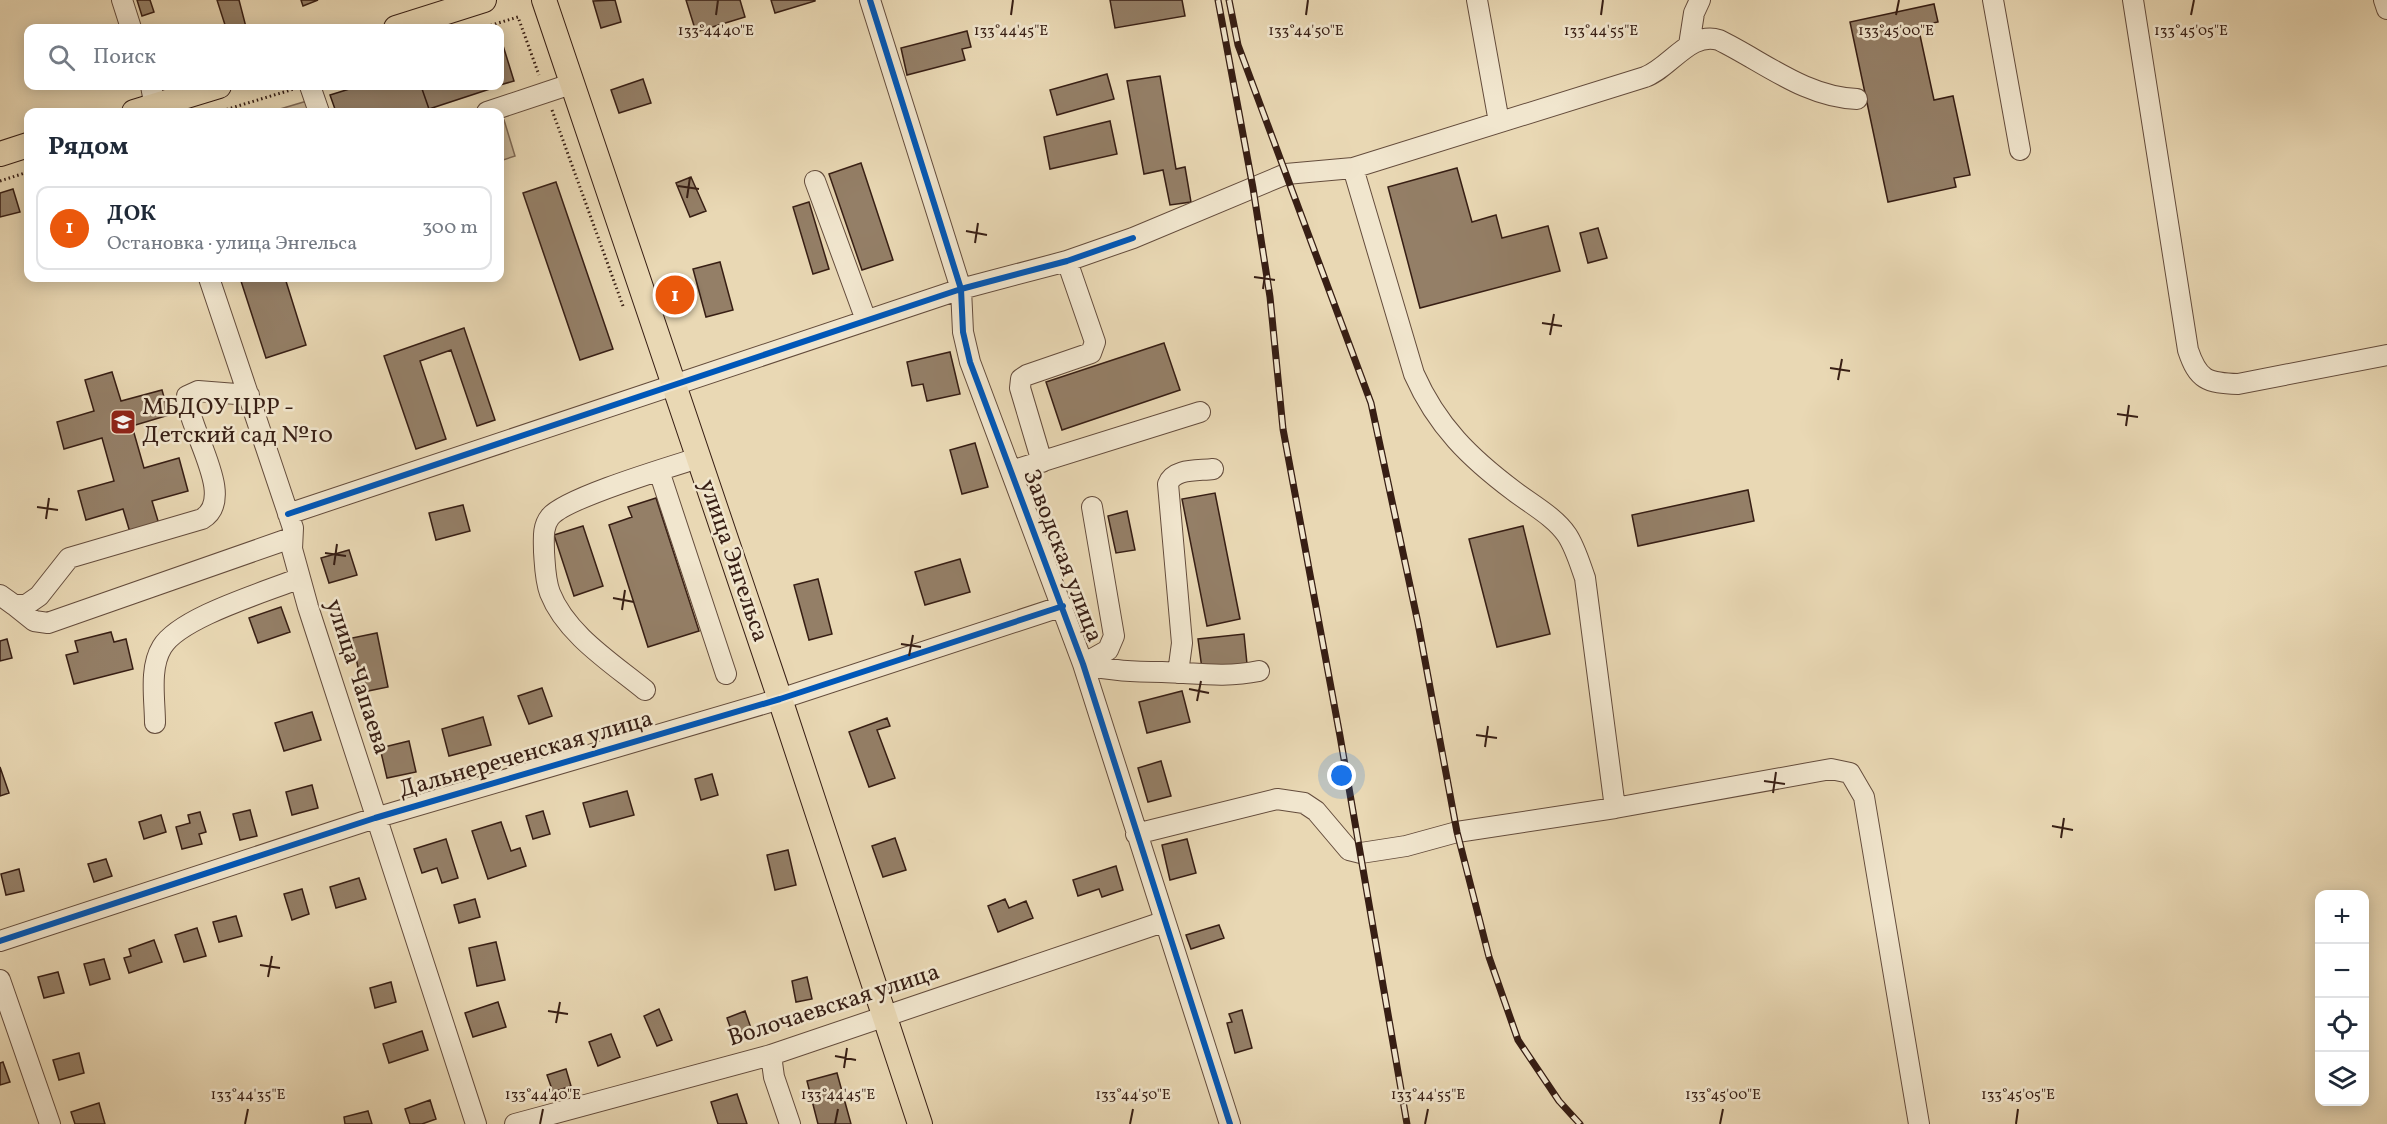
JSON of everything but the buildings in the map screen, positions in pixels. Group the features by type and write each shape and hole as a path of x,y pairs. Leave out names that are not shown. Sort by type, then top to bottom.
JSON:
{"main road":[{"path":"409,24 484,0"},
{"name":"улица Энгельса","path":"544,0 780,699 920,1124"},
{"path":"149,104 203,90"},
{"path":"0,153 24,146"}],"street":[{"path":"122,0 130,24"},
{"name":"Заводская улица","path":"870,0 961,289 966,349 1083,664 1163,922 1230,1124"},
{"path":"1477,0 1499,122"},
{"path":"1689,45 1694,13 1700,0"},
{"path":"1993,0 2020,150"},
{"path":"2133,0 2188,350 2195,372 2214,384 2238,384 2387,355"},
{"path":"2384,0 2387,9"},
{"path":"288,514 674,383 961,289 1067,261 1133,238 1286,174 1353,168 1657,73 1689,45 1711,37 1811,90 1838,98 1857,99"},
{"path":"499,108 571,84"},
{"path":"305,90 316,108"},
{"path":"1353,168 1414,374 1428,405 1445,429 1468,452 1567,535 1576,555 1585,578 1615,808"},
{"path":"815,181 866,320"},
{"path":"1042,462 1020,388 1021,380 1027,375 1091,353 1095,349 1095,342 1067,261"},
{"name":"улица Чапаева","path":"210,282 293,528 291,538 300,578 375,818 476,1124"},
{"path":"4,598 33,602 69,558 202,519 210,514 217,497 187,396 198,391 249,395"},
{"path":"1011,471 1200,412"},
{"path":"645,690 588,643 557,606 549,592 546,574 544,527 549,517 559,509 698,458"},
{"path":"1178,674 1182,643 1168,484 1171,477 1177,474 1213,469"},
{"path":"659,471 726,674"},
{"path":"1083,664 1108,650 1114,636 1092,507"},
{"path":"4,598 34,621 48,623 291,538"},
{"path":"155,723 156,664 162,646 175,633 194,620 300,578"},
{"name":"Дальнереченская улица","path":"0,941 375,818 780,699 1063,606"},
{"path":"1083,664 1133,673 1235,676 1259,671"},
{"path":"1136,834 1277,799 1289,799 1304,803 1316,811 1348,850 1361,853 1407,846 1457,832 1615,808 1831,769 1850,773 1864,797 1919,1124"},
{"name":"Волочаевская улица","path":"515,1124 771,1055 1163,922"},
{"path":"0,980 50,1124"},
{"path":"771,1055 774,1077 790,1124"}],"path":[{"path":"495,24 518,17 626,313"},
{"path":"232,108 293,90"},
{"path":"0,181 24,173"}],"shaded area":[{"path":"307,101 309,108 283,108"},
{"path":"504,120 515,156 504,160"}],"railway":[{"path":"1218,0 1253,188 1270,297 1283,429 1340,736 1407,1124"},
{"path":"1229,0 1238,45 1371,403 1418,623 1457,832 1489,957 1518,1040 1559,1101 1580,1124"}],"cycle path":[{"path":"870,0 961,289 963,332 970,362 1083,664 1230,1124"},
{"path":"288,514 961,289 1067,261 1133,238"},
{"path":"0,941 375,818 780,699 1063,606"}],"place":[{"name":"ДОК","path":"675,295"},
{"name":"МБДОУ ЦРР - Детский сад №10","path":"123,422"}]}
